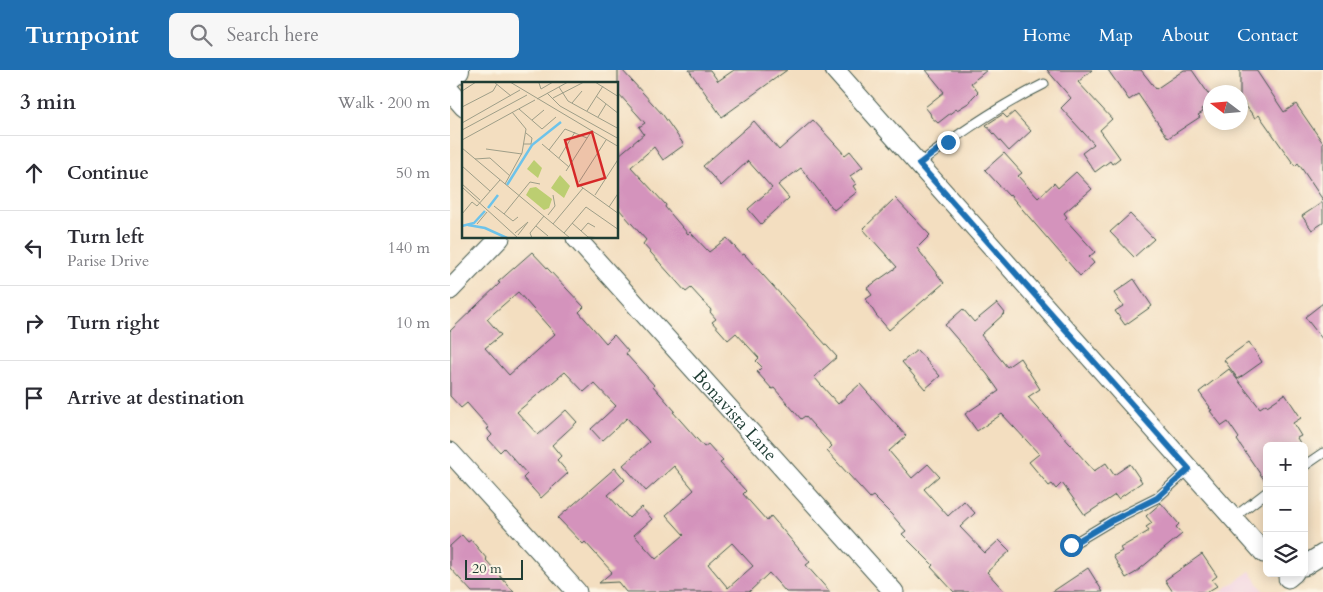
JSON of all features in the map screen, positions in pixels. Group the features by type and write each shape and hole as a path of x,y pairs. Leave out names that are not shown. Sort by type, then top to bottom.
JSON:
{"main road":[{"path":"450,76 456,70"}],"street":[{"path":"835,70 1263,552"},
{"path":"450,91 462,105"},
{"path":"450,290 499,239"},
{"name":"Bonavista Lane","path":"577,239 894,592"},
{"path":"450,452 577,592"},
{"path":"1308,563 1323,554"}],"lane":[{"path":"919,164 988,116 1044,84"},
{"path":"1308,463 1323,453"},
{"path":"1071,545 1111,521 1157,498 1189,469"},
{"path":"1233,518 1263,495"}],"shaded area":[{"path":"1250,571 1264,592 1220,592"}],"building":[{"path":"618,70 622,70 663,115 684,145 663,160 654,147 631,167 666,205 665,207 688,234 690,232 709,252 727,238 742,255 744,254 837,357 814,377 838,404 860,384 906,436 889,451 912,478 928,464 939,476 924,489 948,516 964,501 975,513 960,527 985,553 999,540 1010,551 987,572 1005,592 954,592 931,567 933,565 902,534 906,531 892,515 873,496 870,498 827,451 832,446 805,416 801,419 757,372 762,367 756,361 759,358 736,333 728,340 712,322 716,319 710,312 711,310 691,288 686,292 643,244 646,240 619,209 619,155 644,134 639,127 645,123 619,94"},
{"path":"689,70 710,70 718,81 734,70 787,70 722,117"},
{"path":"926,70 987,70 971,83 978,92 970,102 956,109 938,123 931,117 925,107 944,92"},
{"path":"1047,70 1092,70 1078,82 1112,119 1100,130 1120,158 1112,164 1110,161 1095,172 1082,153 1094,144 1061,108 1071,98"},
{"path":"1108,70 1141,70 1156,89 1184,70 1192,70 1203,86 1203,108 1201,109 1203,112 1198,115 1200,117 1168,138 1138,94 1129,100"},
{"path":"1240,70 1256,70 1284,112 1296,104 1323,143 1323,200 1298,163 1295,166 1259,115 1255,118 1248,109 1248,85 1240,85"},
{"path":"1014,112 1031,131 1009,151 986,125 1003,114 1007,118"},
{"path":"813,120 845,155 850,151 863,167 850,176 856,184 853,186 857,192 834,210 801,168 778,185 789,198 761,224 748,209 772,188 748,161 721,186 703,166 754,121 779,150"},
{"path":"1004,153 1022,173 1018,176 1038,198 1054,183 1058,188 1076,172 1092,189 1064,213 1067,217 1065,219 1095,252 1089,257 1094,263 1080,276 1010,195 985,170"},
{"path":"895,198 930,235 917,248 944,283 889,330 876,315 866,299 872,295 867,288 897,267 863,229"},
{"path":"1323,202 1323,223 1312,230 1302,216"},
{"path":"1130,214 1154,239 1134,257 1110,232"},
{"path":"532,252 584,307 579,312 606,343 614,335 628,351 626,354 675,411 673,412 704,447 708,444 723,461 720,463 746,491 743,494 767,521 771,516 810,562 806,565 830,592 786,592 769,573 749,592 626,592 618,582 599,583 612,572 585,542 583,544 558,518 615,468 625,480 608,495 629,518 641,507 652,519 634,535 656,559 684,535 666,515 694,490 674,466 646,491 623,465 649,442 627,418 602,441 591,429 616,406 594,383 584,392 565,372 517,412 538,435 566,410 577,422 552,445 561,456 557,460 568,473 541,498 523,478 527,474 504,448 500,452 488,439 492,435 487,429 489,428 467,403 461,408 450,396 450,331 500,283 498,282","holes":["518,292 555,334 509,375 485,348 501,335 487,319","732,543 753,566 728,588 708,564"]},
{"path":"1134,279 1152,306 1125,325 1115,311 1123,306 1114,293"},
{"path":"997,303 1005,313 981,335 1007,367 1020,358 1040,389 1028,397 1094,471 1106,463 1114,475 1130,464 1142,482 1118,499 1115,495 1085,515 1062,483 1056,489 1052,484 1049,486 1029,462 1039,454 1002,414 977,431 965,414 999,391 945,325 963,309 974,322"},
{"path":"1323,303 1323,340 1305,317"},
{"path":"1249,342 1262,362 1238,379 1224,360"},
{"path":"917,350 940,376 925,389 902,362"},
{"path":"1229,369 1260,408 1266,404 1267,406 1285,394 1301,418 1293,423 1301,436 1297,438 1300,442 1263,442 1263,478 1237,440 1239,438 1228,422 1222,426 1210,411 1212,410 1199,392"},
{"path":"1161,503 1179,524 1176,527 1182,534 1135,573 1126,578 1113,556 1122,551 1120,548 1149,531 1146,527 1152,523 1146,516"},
{"path":"462,535 468,542 471,540 514,592 472,592 450,568 450,546"},
{"path":"1202,554 1217,576 1212,580 1217,586 1207,592 1173,592 1165,580"},
{"path":"1088,568 1103,592 1052,592"}],"route":[{"path":"948,142 919,164 1189,469 1157,498 1111,521 1071,545"}]}
